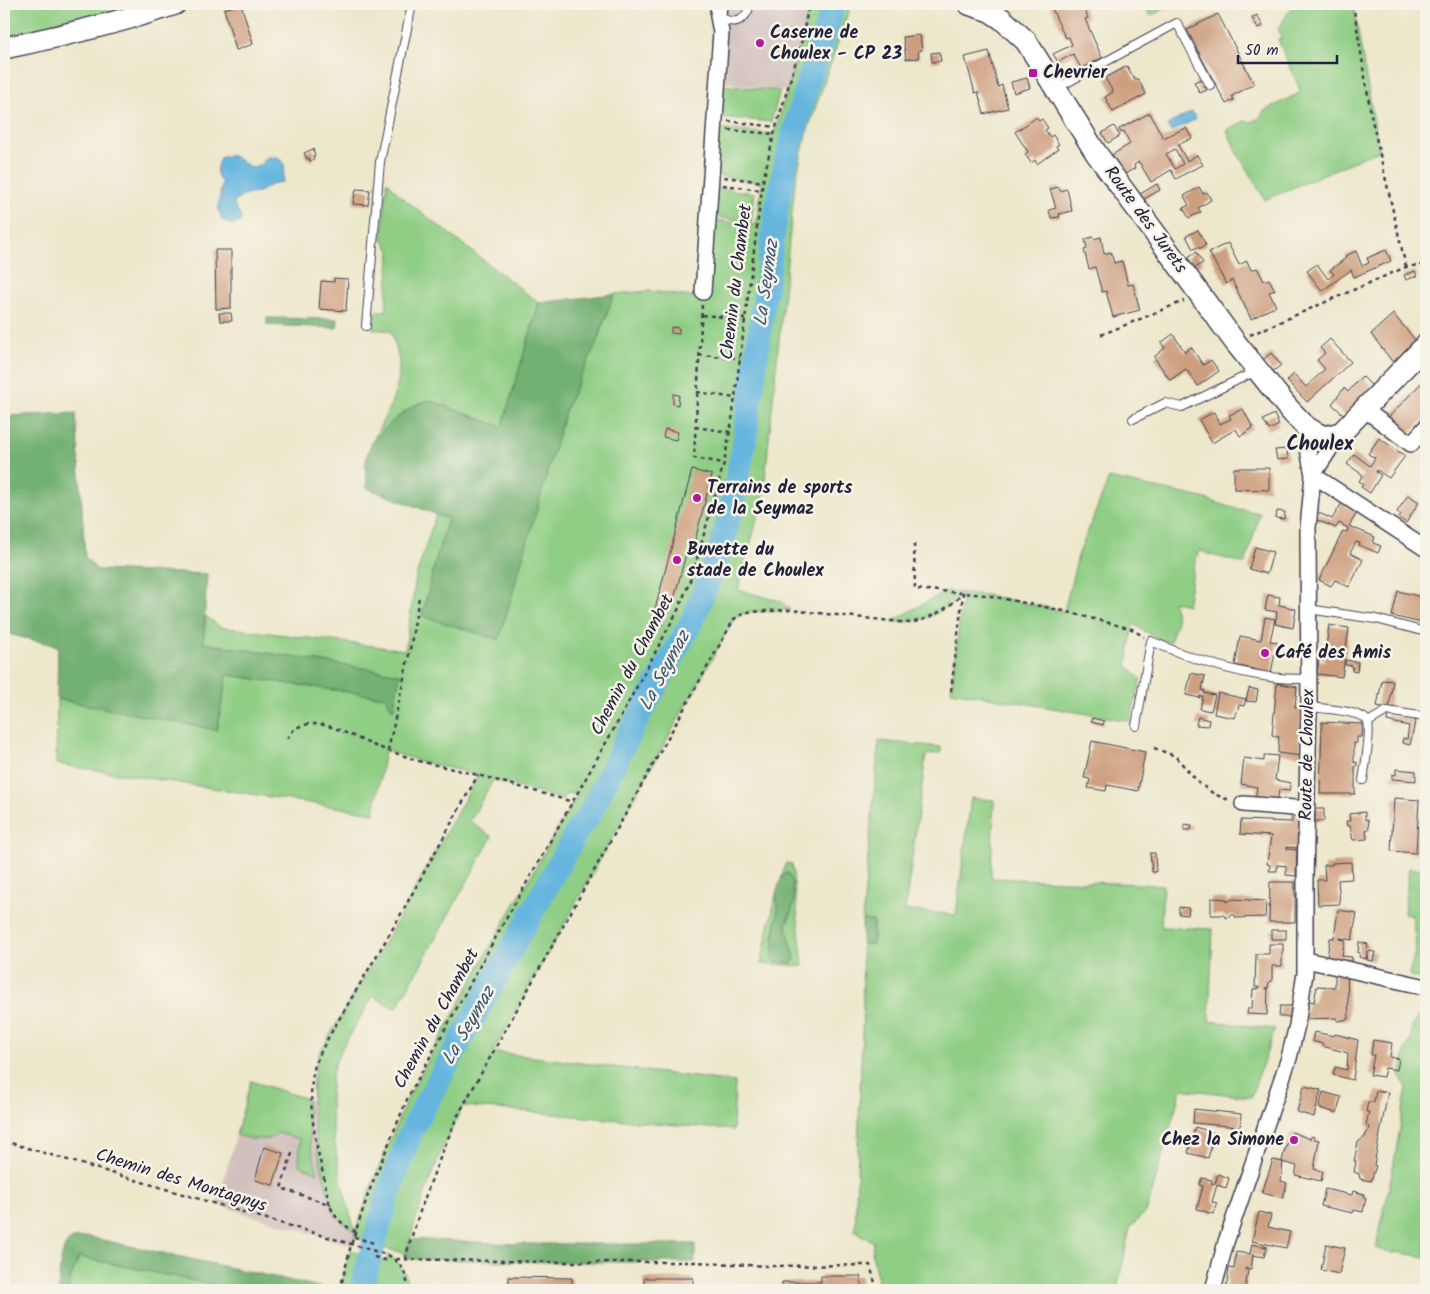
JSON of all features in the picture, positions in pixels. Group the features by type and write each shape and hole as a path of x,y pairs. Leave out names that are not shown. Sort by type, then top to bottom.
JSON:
{"street":[{"path":"4,48 141,16 175,4"},
{"name":"Route des Jurets","path":"969,4 990,7 1021,35 1057,88 1096,153 1235,342 1288,408 1306,427 1331,436"},
{"path":"703,292 721,32 719,10"},
{"path":"1426,345 1346,429 1331,436 1333,444 1313,474 1426,550"},
{"path":"1364,409 1411,444 1426,427"},
{"name":"Route de Choulex","path":"1213,1290 1226,1242 1288,1058 1297,1025 1306,960 1305,880 1309,707 1308,528 1313,474 1306,439 1306,427"},
{"path":"1243,804 1307,809"},
{"path":"1306,960 1426,987"}],"lane":[{"path":"366,326 380,162 412,4"},
{"path":"719,10 724,20 740,20 745,18 750,4"},
{"path":"1057,88 1177,23 1210,85"},
{"path":"1133,419 1165,403 1182,407 1258,370"},
{"path":"1308,609 1376,619 1426,632"},
{"path":"1136,726 1151,641 1182,655 1228,669 1272,678 1309,679"},
{"path":"1309,707 1331,708 1352,713 1366,719 1368,722 1368,737 1363,780"},
{"path":"1368,722 1387,711 1426,717"}],"path":[{"name":"Chemin du Chambet","path":"340,1290 351,1245 374,1180 408,1097 620,718 679,608 693,573 724,463 730,432 762,182 774,134 801,44 809,4"},
{"path":"1353,4 1372,120 1406,267"},
{"path":"714,124 776,127"},
{"path":"714,124 774,134"},
{"path":"711,179 762,182"},
{"path":"711,179 762,190"},
{"path":"1235,342 1406,267 1426,264"},
{"path":"703,292 694,458 724,463"},
{"path":"1102,335 1200,294"},
{"path":"702,315 745,318"},
{"path":"700,354 740,358"},
{"path":"697,392 735,398"},
{"path":"695,427 730,432"},
{"path":"914,544 915,589 986,595 1064,611 1132,628 1151,641"},
{"path":"951,691 964,592"},
{"path":"405,1259 424,1196 457,1117 734,619 746,612 790,610 910,623 919,621 949,607 964,592"},
{"path":"388,751 410,650 419,597"},
{"path":"287,740 295,728 314,723 335,728 388,751 419,761 478,775 573,802"},
{"path":"1154,748 1175,756 1199,783 1206,788 1226,799 1243,804"},
{"path":"356,1232 340,1221 330,1205 317,1148 312,1108 313,1079 316,1062 328,1038 396,924 478,775"},
{"name":"Chemin des Montagnys","path":"4,1141 388,1255 396,1259"},
{"path":"292,1153 281,1188 330,1205"},
{"path":"354,1237 374,1243"},
{"path":"374,1257 385,1260 388,1255"},
{"path":"396,1259 696,1262 766,1266 870,1265 877,1290"},
{"path":"396,1259 405,1274 408,1290"}],"shaded area":[{"path":"709,4 809,4 801,44 786,91 723,82 714,45"},
{"path":"251,1081 312,1100 317,1149 331,1205 340,1221 356,1232 351,1245 217,1205"}],"green space":[{"path":"4,4 151,4 4,38"},
{"path":"809,4 851,4 806,135 795,183 763,498 738,590 781,601 790,610 746,612 734,619 493,1052 735,1082 733,1130 463,1106 430,1178 406,1254 373,1245 373,1243 354,1237 355,1232 333,1212 317,1149 312,1108 313,1079 318,1056 396,923 478,775 419,761 385,750 374,813 56,764 57,699 217,730 227,675 385,697 393,710 400,674 203,643 206,616 220,627 405,650 416,577 436,514 448,519 422,616 557,439 566,408 596,344 614,294 650,291 699,298 704,219 756,225 762,183 715,175 718,129 774,134 801,44","holes":["493,780 564,800 567,793 577,795 493,942 408,1097 370,1189 356,1231 345,1196 332,1125 331,1082 338,1057 373,996 396,1009 492,837 470,821"]},
{"path":"1144,4 1175,4 1150,16"},
{"path":"1293,4 1353,4 1379,150 1265,200 1236,151 1227,130 1245,121 1251,122 1260,118 1264,111 1301,92 1278,40 1282,36 1278,30"},
{"path":"723,85 780,91 771,122 721,117"},
{"path":"387,181 400,196 539,303 502,428 432,401 424,402 406,410 370,447 394,397 399,376 398,357 391,331 373,329 376,311 386,311 390,251 382,238"},
{"path":"716,188 755,193 751,222 714,217"},
{"path":"614,294 596,344 566,408 499,640 422,616 448,519 367,488 366,459 369,449 379,435 396,419 406,411 425,402 432,401 502,427 539,303"},
{"path":"267,318 338,319 337,328 267,325"},
{"path":"76,413 85,557 97,570 207,574 203,643 400,674 393,710 385,697 227,675 217,730 57,699 58,646 4,633 4,416"},
{"path":"1109,478 1203,498 1229,507 1260,513 1245,564 1199,550 1187,605 1173,601 1177,621 1170,642 1158,639 1133,624 1127,665 1141,679 1130,721 951,691 963,593 947,607 930,616 912,621 891,622 946,591 986,595 1064,611 1078,556"},
{"path":"879,741 941,747 941,753 926,755 905,910 956,915 971,798 994,800 991,878 1163,885 1161,927 1213,929 1209,1021 1275,1029 1251,1097 1181,1089 1147,1210 1130,1228 1117,1290 880,1290 872,1254 874,1242 859,1234 859,1231 855,1231 863,1008 862,944 873,944 873,921 862,920"},
{"path":"786,863 792,864 803,966 761,964 776,894 778,906 774,934 795,960 786,924 792,913 788,873 782,876"},
{"path":"1409,868 1426,870 1426,980 1412,977 1409,974 1416,948 1412,915 1404,913"},
{"path":"788,872 792,882 794,903 786,924 795,960 792,963 775,962 772,958 778,906 776,894 782,876"},
{"path":"862,920 873,921 873,944 862,944"},
{"path":"1426,1002 1426,1257 1394,1252 1393,1254 1376,1248 1393,1168 1407,1087 1400,1077 1405,1051 1411,1039 1412,1025 1420,1016"},
{"path":"251,1081 307,1099 310,1143 318,1173 299,1165 300,1139 277,1133 270,1139 252,1139 236,1135"},
{"path":"88,1237 334,1290 239,1290 79,1257 71,1277 69,1290 58,1290 60,1264 65,1246 72,1239"},
{"path":"410,1239 516,1244 695,1244 695,1262 405,1259"},
{"path":"350,1250 387,1262 388,1255 393,1258 403,1270 408,1290 340,1290"},
{"path":"79,1257 239,1290 69,1290 71,1277"}],"water":[{"path":"1192,112 1196,119 1171,132 1167,125"},
{"path":"230,155 254,168 260,165 267,157 274,157 284,163 283,182 273,184 256,193 245,194 234,202 241,217 240,222 233,225 222,220 218,208 222,183 217,174 218,165 220,158"}],"building":[{"path":"241,4 253,44 236,50 224,9"},
{"path":"742,4 742,8 727,5"},
{"path":"1050,4 1082,4 1088,18 1085,19 1102,58 1081,68 1073,54 1058,62 1053,54 1072,45 1069,37 1066,38 1061,29"},
{"path":"1218,14 1254,84 1232,96 1234,100 1226,104 1187,30"},
{"path":"1257,15 1263,26 1258,28 1252,18"},
{"path":"920,35 922,50 918,51 919,58 906,59 903,37"},
{"path":"989,51 998,87 1002,85 1008,108 984,114 978,92 975,93 965,57"},
{"path":"939,52 941,61 932,62 931,53"},
{"path":"1127,66 1135,80 1138,79 1146,94 1113,112 1105,97 1113,92 1105,78"},
{"path":"1027,78 1030,88 1014,93 1011,82"},
{"path":"1201,79 1207,90 1200,93 1194,82"},
{"path":"1150,113 1163,138 1186,128 1192,138 1178,145 1187,161 1197,155 1203,165 1176,179 1171,170 1151,182 1139,162 1134,165 1135,168 1125,174 1112,155 1130,144 1124,131 1121,133 1119,129","holes":["1175,149 1183,164 1175,169 1166,154"]},
{"path":"1037,117 1039,121 1042,119 1048,128 1045,130 1050,137 1053,135 1059,144 1056,146 1058,149 1037,164 1035,160 1031,163 1025,154 1028,152 1015,132"},
{"path":"1114,126 1120,136 1108,143 1102,133"},
{"path":"313,149 314,159 310,161 304,153"},
{"path":"1157,184 1160,190 1144,199 1140,194"},
{"path":"1059,187 1060,191 1067,189 1072,211 1059,214 1060,217 1051,218 1049,210 1056,208 1050,189"},
{"path":"1199,187 1203,194 1207,192 1211,200 1198,208 1201,212 1189,218 1183,208 1189,205 1184,196"},
{"path":"356,189 370,190 368,205 353,204"},
{"path":"1198,230 1206,245 1199,249 1199,247 1193,249 1186,236"},
{"path":"1093,237 1094,239 1101,237 1104,254 1111,252 1114,263 1122,261 1128,285 1133,284 1140,310 1113,317 1106,291 1102,292 1095,267 1089,269 1084,250 1087,249 1085,239"},
{"path":"1228,243 1239,265 1247,261 1251,270 1257,268 1264,281 1269,279 1275,290 1269,292 1276,306 1251,319 1232,280 1226,284 1209,252"},
{"path":"215,250 231,250 231,308 216,309"},
{"path":"1386,250 1391,261 1354,277 1351,270 1322,291 1307,271 1317,264 1328,279 1334,274 1330,270 1346,258 1345,256 1356,251 1362,266 1369,263 1367,258"},
{"path":"1196,252 1203,263 1194,268 1188,257"},
{"path":"1415,271 1417,276 1406,280 1404,275"},
{"path":"334,278 348,279 346,311 319,309 321,281 334,282"},
{"path":"219,313 231,313 232,321 220,321"},
{"path":"1393,314 1418,343 1395,365 1371,334"},
{"path":"671,327 679,328 679,334 671,333"},
{"path":"1173,334 1185,352 1191,347 1203,365 1211,360 1219,371 1198,386 1186,369 1170,380 1154,357 1165,348 1161,343"},
{"path":"1330,339 1351,362 1307,402 1287,381 1294,374 1306,387 1325,369 1317,360 1325,353 1320,348"},
{"path":"1271,353 1281,365 1272,372 1263,360"},
{"path":"1362,376 1372,386 1359,403 1357,401 1344,415 1332,404 1344,388 1348,392"},
{"path":"1426,378 1426,409 1424,411 1426,417 1407,437 1385,421"},
{"path":"673,394 679,395 678,405 673,404"},
{"path":"1243,409 1253,428 1240,436 1236,429 1212,443 1199,420 1214,412 1220,424 1231,419 1229,415"},
{"path":"1274,414 1279,425 1269,430 1263,420"},
{"path":"665,429 678,432 676,440 663,437"},
{"path":"1379,438 1405,456 1389,478 1377,470 1376,472 1381,475 1370,493 1361,487 1363,484 1359,481 1363,475 1347,464 1354,454 1370,466 1375,458 1368,454"},
{"path":"1287,449 1288,459 1277,460 1275,450"},
{"path":"1234,468 1269,468 1269,490 1234,489"},
{"path":"692,470 712,475 694,544 689,543 674,599 671,606 668,605 662,625 652,623 654,613"},
{"path":"1408,495 1419,502 1406,523 1399,518 1401,515 1397,512"},
{"path":"1342,503 1357,513 1349,526 1375,537 1373,543 1381,546 1378,553 1356,542 1350,553 1363,560 1349,587 1335,580 1331,586 1319,580 1343,531 1347,532 1348,528 1339,523 1336,528 1315,519 1317,512 1332,519"},
{"path":"1277,511 1285,512 1284,519 1276,518"},
{"path":"1255,547 1273,552 1267,574 1249,569"},
{"path":"1398,591 1426,598 1426,624 1392,616"},
{"path":"1268,595 1280,597 1279,605 1296,609 1293,628 1275,624 1277,612 1265,610"},
{"path":"1265,617 1275,619 1270,641 1277,642 1271,673 1235,665 1240,636 1261,640"},
{"path":"1329,625 1349,628 1342,677 1317,674 1319,660 1324,661"},
{"path":"1346,660 1358,662 1357,672 1352,671 1353,666 1345,665"},
{"path":"1191,673 1205,676 1202,690 1205,691 1204,693 1215,695 1211,711 1200,709 1203,696 1200,696 1200,698 1186,695"},
{"path":"1382,680 1393,681 1389,708 1377,706"},
{"path":"1277,683 1297,687 1295,707 1302,708 1299,740 1301,742 1301,756 1278,753 1279,737 1272,735"},
{"path":"1249,688 1258,690 1256,702 1246,701"},
{"path":"1218,693 1246,699 1244,706 1239,705 1235,718 1214,714"},
{"path":"1388,715 1416,718 1410,745 1402,743 1403,738 1407,739 1409,726 1387,721"},
{"path":"1198,717 1209,720 1208,726 1196,725"},
{"path":"1092,718 1104,721 1103,725 1091,722"},
{"path":"1322,722 1363,724 1362,737 1357,737 1357,743 1354,743 1354,763 1357,762 1357,766 1355,766 1355,794 1320,794"},
{"path":"1092,741 1145,752 1138,791 1107,785 1106,791 1088,788 1090,779 1084,778"},
{"path":"1264,756 1278,756 1275,780 1291,783 1289,791 1279,790 1277,804 1255,801 1257,787 1241,784 1244,758 1264,761"},
{"path":"1396,769 1416,771 1416,781 1392,779 1392,774 1396,775"},
{"path":"1394,798 1419,800 1416,853 1391,851"},
{"path":"1315,809 1324,809 1324,821 1315,821"},
{"path":"1365,812 1365,820 1368,819 1369,829 1366,830 1367,839 1353,840 1350,826 1347,826 1346,821 1350,821 1349,814"},
{"path":"1292,813 1297,814 1297,817 1301,817 1298,848 1287,847 1287,849 1297,850 1296,876 1286,875 1286,866 1277,865 1277,871 1269,871 1270,865 1267,864 1271,836 1240,834 1241,820 1292,822"},
{"path":"1184,824 1192,825 1191,830 1184,830"},
{"path":"1150,853 1155,853 1156,872 1152,872"},
{"path":"1351,862 1352,879 1338,880 1340,904 1318,905 1317,880 1325,880 1324,865"},
{"path":"1270,882 1295,882 1295,922 1269,922"},
{"path":"1211,898 1227,899 1227,902 1233,899 1266,901 1265,917 1236,918 1235,915 1230,915 1227,918 1223,915 1211,915"},
{"path":"1179,907 1189,908 1188,915 1179,914"},
{"path":"1338,910 1357,913 1352,940 1340,938 1345,940 1342,956 1352,957 1352,962 1327,958 1330,938 1334,938"},
{"path":"1271,930 1286,930 1286,939 1271,939"},
{"path":"1359,942 1368,944 1366,959 1359,957"},
{"path":"1269,944 1283,944 1283,952 1282,966 1272,966 1272,981 1269,982 1268,988 1266,987 1268,989 1267,1015 1247,1014 1248,1008 1252,1008 1253,989 1259,989 1259,987 1255,987 1256,954 1269,954"},
{"path":"1369,951 1375,952 1373,961 1367,960"},
{"path":"1335,971 1347,973 1349,1019 1337,1021 1337,1018 1305,1019 1308,1001 1314,1002 1317,986 1335,987"},
{"path":"1280,1006 1291,1006 1291,1017 1279,1017"},
{"path":"1314,1032 1334,1036 1335,1034 1358,1040 1353,1080 1333,1075 1335,1067 1347,1070 1348,1053 1322,1046 1323,1044 1312,1041"},
{"path":"1373,1040 1392,1043 1390,1057 1399,1059 1397,1070 1385,1068 1383,1077 1370,1075 1374,1055 1371,1055"},
{"path":"1304,1086 1321,1090 1314,1117 1297,1112"},
{"path":"1376,1091 1388,1092 1374,1165 1376,1166 1371,1181 1360,1179 1359,1174 1354,1172 1356,1161 1354,1161 1358,1142 1368,1132 1369,1126 1366,1125 1369,1112 1366,1112 1368,1102 1374,1102"},
{"path":"1323,1092 1341,1097 1337,1113 1319,1108"},
{"path":"1194,1109 1241,1114 1240,1127 1193,1123"},
{"path":"1195,1127 1215,1133 1208,1158 1188,1153"},
{"path":"1292,1132 1310,1139 1312,1136 1314,1139 1319,1140 1314,1169 1323,1172 1321,1181 1295,1175 1297,1166 1282,1162"},
{"path":"264,1147 283,1153 273,1185 255,1180"},
{"path":"1273,1160 1283,1162 1281,1181 1287,1183 1283,1198 1262,1193"},
{"path":"1218,1174 1229,1178 1226,1188 1217,1185 1212,1202 1217,1203 1213,1214 1197,1209 1203,1186 1199,1185 1202,1178 1212,1180 1211,1183 1215,1184"},
{"path":"1325,1189 1352,1195 1353,1191 1364,1194 1364,1198 1366,1198 1363,1212 1354,1210 1353,1213 1321,1206"},
{"path":"1259,1212 1271,1215 1268,1227 1290,1232 1286,1248 1252,1241"},
{"path":"1252,1244 1267,1247 1264,1257 1253,1255 1251,1269 1245,1268 1245,1270 1248,1270 1245,1290 1226,1290 1229,1268 1234,1269 1236,1252 1250,1254"},
{"path":"1326,1244 1345,1248 1339,1274 1321,1270"},
{"path":"821,1276 861,1276 861,1290 782,1290 782,1282 821,1282"},
{"path":"509,1277 572,1278 572,1290 509,1290"},
{"path":"644,1278 693,1278 693,1290 644,1290"}],"waterway":[{"name":"La Seymaz","path":"361,1290 388,1194 410,1134 580,826 588,817 629,734 692,621 709,580 730,514 744,445 777,207 787,159 833,4"}],"place":[{"name":"Caserne de Choulex - CP 23","path":"760,43"},
{"name":"Chevrier","path":"1033,73"},
{"name":"Terrains de sports de la Seymaz","path":"697,498"},
{"name":"Buvette du stade de Choulex","path":"677,560"},
{"name":"Café des Amis","path":"1265,653"},
{"name":"Chez la Simone","path":"1294,1140"}],"district":[{"name":"Choulex","path":"1320,445"}]}
